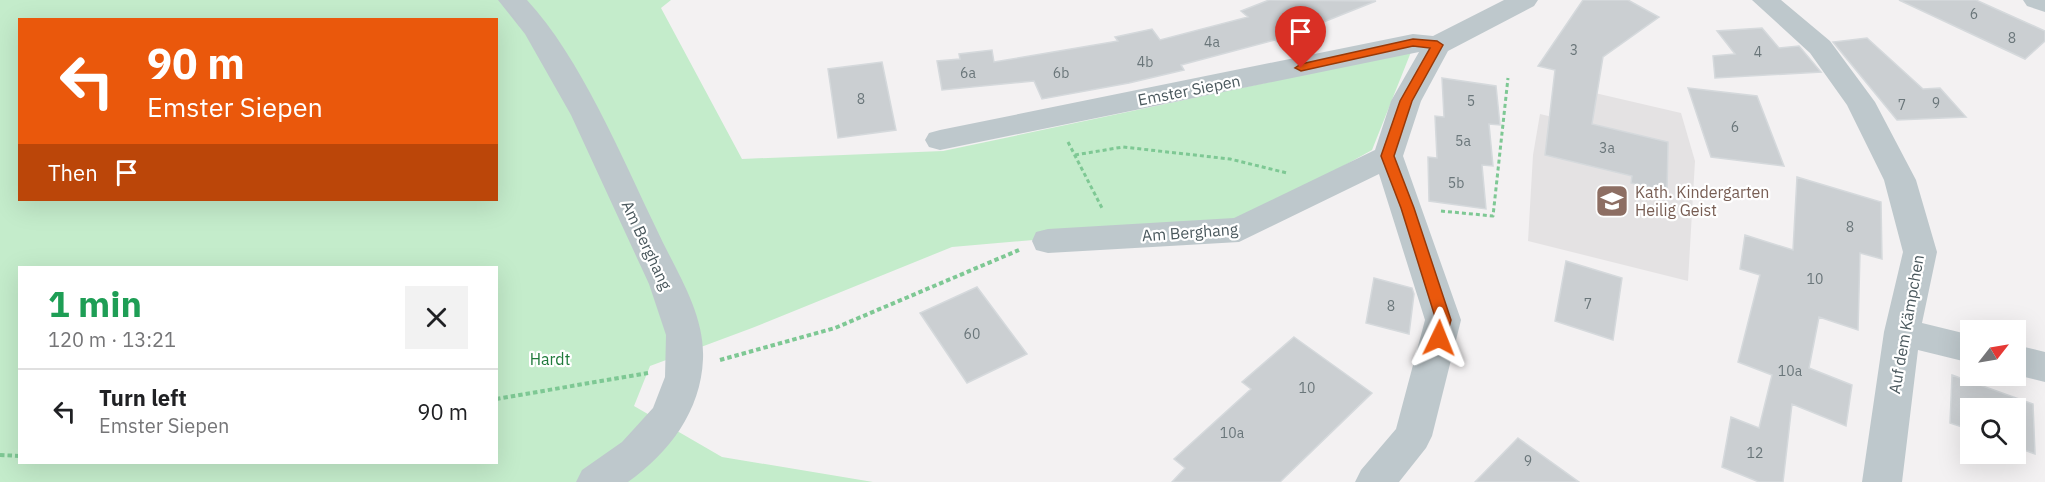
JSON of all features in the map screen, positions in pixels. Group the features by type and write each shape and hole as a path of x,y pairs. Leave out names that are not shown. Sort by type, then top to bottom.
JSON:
{"street":[{"name":"Am Berghang","path":"511,0 522,10 562,71 600,143 675,307 684,336 684,367 677,397 656,435 639,453 596,482"},
{"path":"1375,482 1413,436 1443,320 1388,156 1406,101 1437,45 1525,0"},
{"name":"Auf dem Kämpchen","path":"1765,0 1820,47 1860,102 1900,180 1920,252 1902,332 1882,482"},
{"path":"2036,0 2045,4"},
{"name":"Emster Siepen","path":"940,140 1369,54 1413,43 1437,45"},
{"name":"Am Berghang","path":"1048,241 1239,230 1388,156"},
{"path":"1902,332 1960,346"},
{"path":"2026,362 2045,367"}],"path":[{"path":"1407,208 1493,216 1508,78"},
{"path":"1055,117 1117,237"},
{"path":"1075,155 1123,147 1218,158 1332,183"},
{"path":"498,399 759,352 905,302 1039,242 1048,241"},
{"path":"0,455 18,456"}],"shaded area":[{"name":"Kath. Kindergarten Heilig Geist","path":"1582,90 1681,113 1695,161 1688,281 1528,241 1533,155 1540,114 1565,120"}],"green space":[{"name":"Hardt","path":"0,0 671,0 661,8 742,159 943,151 1411,52 1372,150 1243,222 952,247 752,328 650,366 634,406 722,457 873,482 0,482"}],"building":[{"path":"1269,0 1376,1 1311,27 1315,31 1280,44 1275,40 1181,65 1184,70 1129,83 1042,99 1034,81 942,90 937,61 960,59 959,54 992,50 994,62 1118,41 1115,37 1152,29 1160,40 1248,17 1241,11"},
{"path":"1583,0 1628,0 1659,17 1603,57 1592,124 1668,142 1667,192 1631,183 1632,176 1545,155 1555,70 1538,66"},
{"path":"1899,0 1976,0 2045,31 2045,41 2025,59"},
{"path":"1762,28 1779,48 1799,46 1821,72 1715,78 1713,56 1735,54 1717,31"},
{"path":"1867,38 1923,89 1940,88 1966,117 1897,120 1833,42"},
{"path":"882,62 896,130 838,138 828,69"},
{"path":"1442,78 1496,86 1500,125 1489,124 1493,166 1482,165 1486,209 1429,201 1428,157 1437,158 1435,116 1444,117"},
{"path":"1688,88 1757,96 1784,166 1711,157"},
{"path":"1797,177 1881,202 1882,259 1860,253 1858,330 1819,317 1809,368 1852,385 1846,426 1792,404 1783,482 1759,482 1722,467 1731,417 1759,428 1772,375 1738,362 1760,275 1740,269 1745,235 1793,250"},
{"path":"1566,261 1622,278 1613,340 1555,321"},
{"path":"1374,278 1412,288 1414,294 1409,334 1366,323"},
{"path":"977,287 1027,354 967,383 920,313"},
{"path":"1294,337 1372,393 1280,482 1172,482 1185,468 1174,459 1251,389 1242,382"},
{"path":"1952,375 1960,378 1960,386 1983,386 2016,398 1960,398 1960,426 1950,423"},
{"path":"2026,401 2033,404 2035,454 2026,451"},
{"path":"1518,438 1579,482 1475,482"}],"place":[{"name":"Kath. Kindergarten Heilig Geist","path":"1612,201"}],"route":[{"path":"1301,68 1413,43 1437,45 1406,101 1388,156 1443,320 1439,338"}]}
